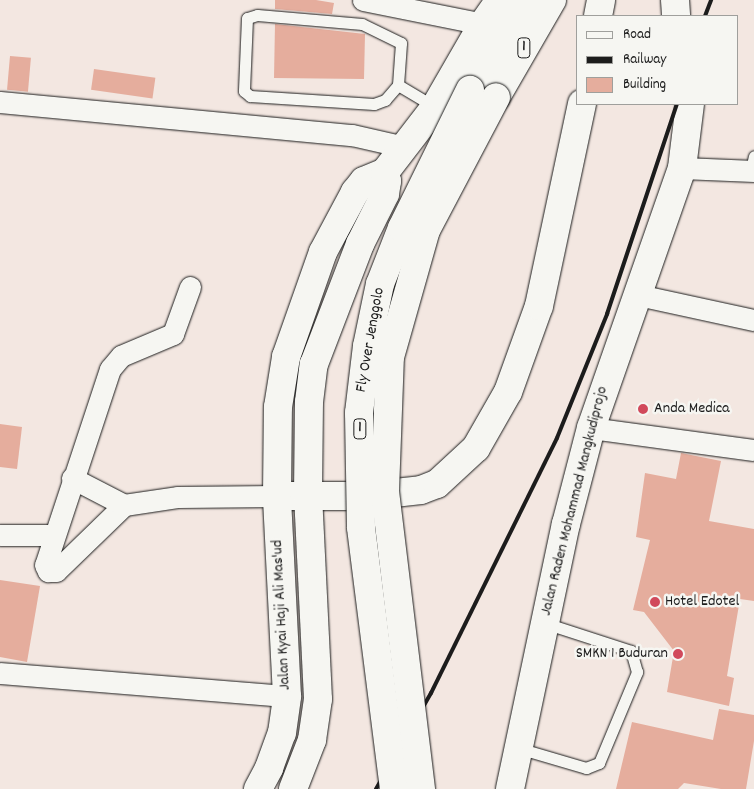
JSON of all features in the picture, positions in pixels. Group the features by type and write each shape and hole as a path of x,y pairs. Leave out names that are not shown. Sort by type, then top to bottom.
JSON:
{"main road":[{"path":"500,0 482,24 435,107 385,172 364,181 355,192 323,252 291,341 278,407 277,496 367,496 421,490 437,484 476,448 508,392 539,306 582,105"},
{"name":"Fly Over Jenggolo","path":"394,789 361,527 360,413 367,346 380,284 402,228 470,90 524,0"},
{"name":"Fly Over Jenggolo","path":"420,789 385,491 390,357 426,230 496,97 552,0"},
{"path":"598,15 600,0"},
{"path":"675,0 676,15"},
{"name":"Jalan Raden Mohammad Mangkudiprojo","path":"510,789 545,623 591,428 607,374 638,296 682,168 690,105"},
{"path":"308,495 309,402 314,364 360,244 385,194 385,172"},
{"name":"Jalan Kyai Haji Ali Mas'ud","path":"293,789 312,740 318,698 308,495"},
{"name":"Jalan Kyai Haji Ali Mas'ud","path":"258,789 270,768 282,732 287,696 277,496"}],"street":[{"path":"363,0 400,4 482,24"},
{"path":"0,102 352,135 406,147"},
{"path":"682,168 753,166"},
{"path":"190,287 173,334 114,362 72,478 45,565 48,572 56,571 124,505 178,497 277,496"},
{"path":"638,296 754,320"},
{"path":"591,428 754,450"},
{"path":"72,478 124,505"},
{"path":"0,535 53,535"},
{"path":"0,673 287,696"}],"lane":[{"path":"257,15 362,24 401,43 398,86 385,100 374,104 250,96 244,91 247,18 257,15"},
{"path":"398,86 435,107"},
{"path":"518,748 586,768 598,763 637,672 631,651 545,623"}],"building":[{"path":"275,0 316,0 334,3 332,14 275,9"},
{"path":"275,24 365,34 364,79 274,78"},
{"path":"10,56 31,58 28,92 7,90"},
{"path":"94,69 155,78 152,98 91,90"},
{"path":"0,424 22,427 17,469 0,467"},
{"path":"681,453 721,461 709,521 754,529 754,601 740,599 727,676 734,678 729,706 667,692 674,651 644,612 633,610 650,540 636,537 645,473 676,479"},
{"path":"0,580 40,586 27,662 0,657"},
{"path":"719,709 754,715 754,741 746,789 721,789 684,783 678,789 616,789 632,722 713,740"}],"railway":[{"path":"705,15 711,0"},
{"path":"376,789 431,693 557,438 607,314 677,105"}],"place":[{"name":"Anda Medica","path":"643,409"},
{"name":"Hotel Edotel","path":"655,602"},
{"name":"SMKN 1 Buduran","path":"678,654"}]}
